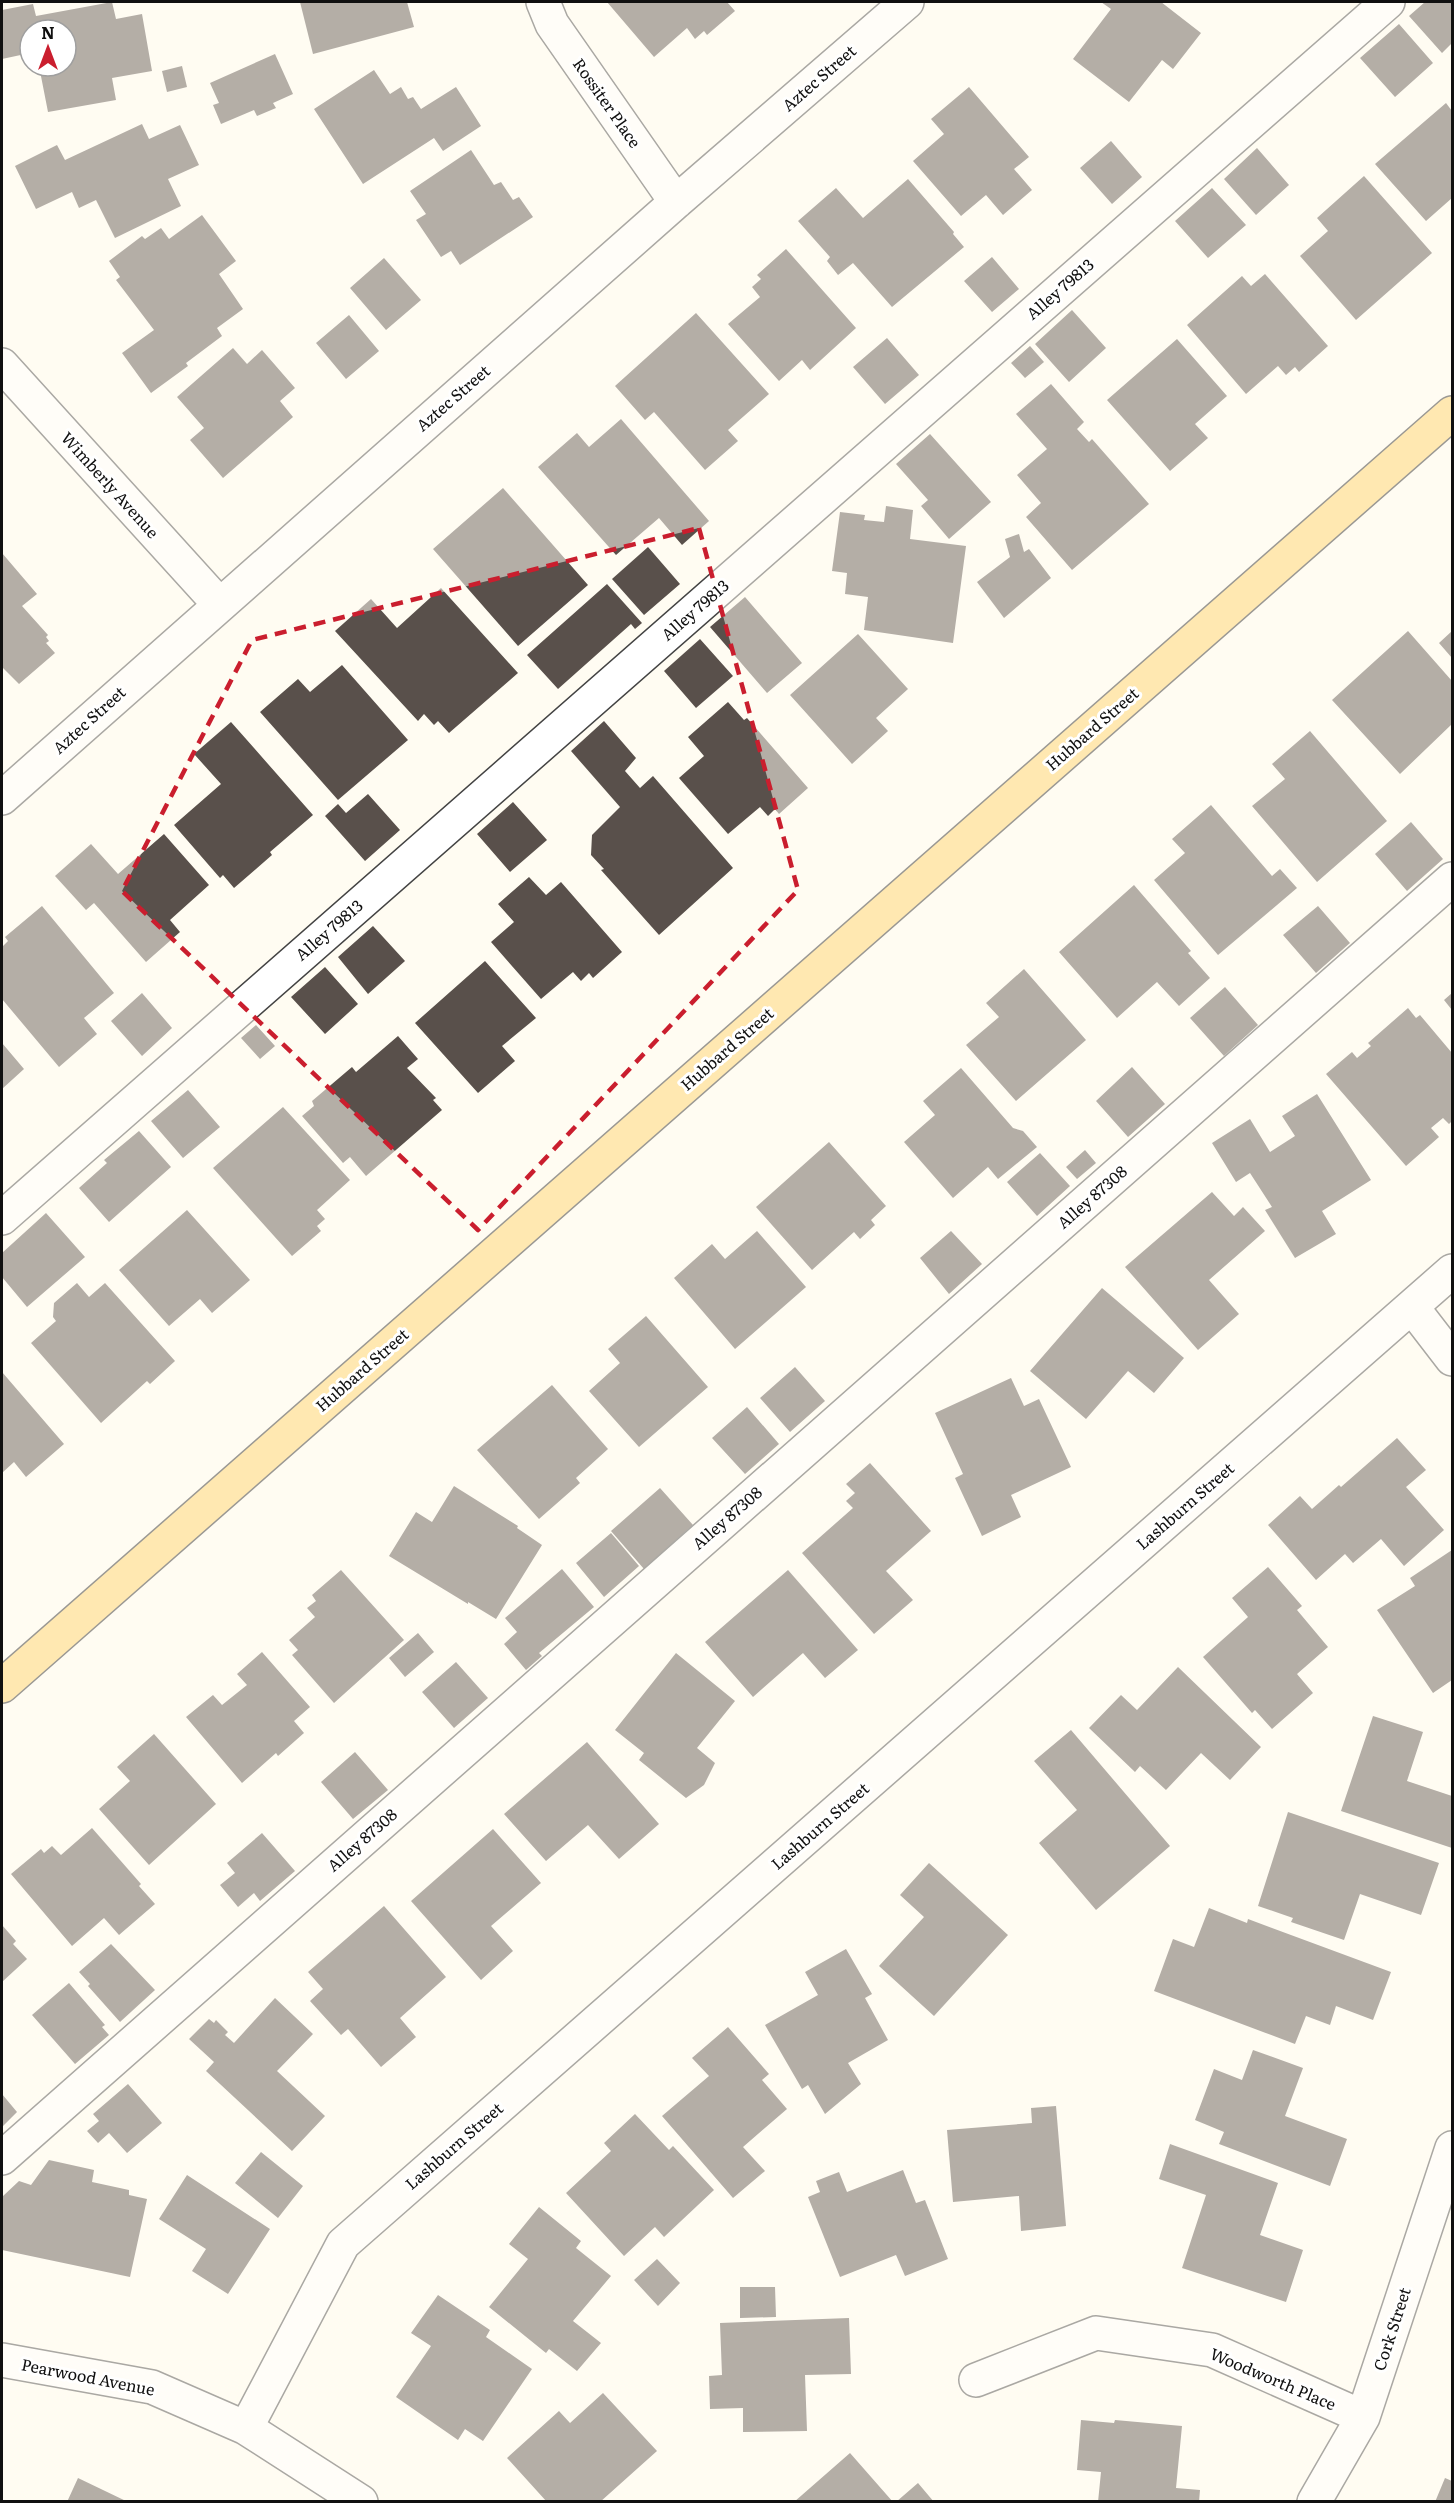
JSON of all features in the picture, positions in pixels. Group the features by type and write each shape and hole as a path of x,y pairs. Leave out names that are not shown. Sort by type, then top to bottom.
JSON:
{"main road":[{"name":"Hubbard Street","path":"2,1686 1452,413"}],"street":[{"name":"Rossiter Place","path":"543,2 552,24 676,202"},
{"name":"Aztec Street","path":"2,798 676,202 907,2"},
{"name":"Alley 79813","path":"2,1218 1388,2"},
{"name":"Wimberly Avenue","path":"2,365 219,604"},
{"name":"Alley 87308","path":"2,2158 1452,879"},
{"name":"Lashburn Street","path":"246,2428 343,2244 1452,1271"},
{"path":"1412,1307 1452,1359"},
{"name":"Cork Street","path":"1314,2502 1363,2417 1452,2148"},
{"name":"Woodworth Place","path":"976,2380 1096,2333 1212,2350 1363,2417"},
{"name":"Pearwood Avenue","path":"2,2360 152,2387 246,2428 362,2502"}],"highlighted area":[{"path":"699,528 798,890 478,1230 122,891 252,640"}],"building":[{"path":"112,2 116,19 142,14 152,71 112,78 116,100 48,112 41,78 78,78 78,18 18,18 18,56 2,59 2,10 33,4 36,16"},
{"path":"300,2 407,2 414,27 313,54"},
{"path":"607,2 727,2 735,11 707,35 704,31 695,39 687,28 654,57"},
{"path":"1101,2 1161,2 1201,33 1173,69 1162,60 1129,102 1073,59 1111,9"},
{"path":"1425,2 1452,2 1452,43 1442,53 1409,16"},
{"path":"1399,24 1433,63 1395,97 1360,58"},
{"path":"275,54 293,94 273,103 276,108 257,116 254,110 221,124 213,105 219,103 210,83"},
{"path":"182,66 187,87 167,92 162,71"},
{"path":"374,70 390,94 401,87 408,99 413,97 421,109 456,87 481,126 443,151 434,138 363,184 314,109"},
{"path":"969,87 1029,157 1014,169 1032,190 1003,215 986,195 961,216 913,161 944,134 931,119"},
{"path":"1446,103 1452,111 1452,198 1426,221 1375,164"},
{"path":"142,124 149,139 180,125 199,165 168,179 181,206 115,238 96,200 79,208 72,192 36,209 15,166 57,145 65,160"},
{"path":"1111,141 1142,177 1112,204 1080,168"},
{"path":"1257,148 1289,185 1256,215 1224,179"},
{"path":"471,150 494,185 501,182 513,200 519,197 533,217 460,265 451,251 441,257 416,220 426,214 410,191"},
{"path":"1364,176 1432,253 1356,320 1300,256 1328,231 1317,218"},
{"path":"908,179 954,232 953,234 964,247 892,307 853,263 838,275 827,261 830,257 798,221 836,188 863,218"},
{"path":"1212,188 1246,225 1208,258 1175,221"},
{"path":"202,215 236,261 219,274 243,309 217,328 222,336 186,363 188,366 151,393 122,353 154,330 116,280 120,277 109,261 142,236 145,239 161,228 169,239"},
{"path":"786,249 856,328 810,370 802,360 779,381 728,324 760,297 752,287 761,279 757,275"},
{"path":"992,257 1019,289 992,312 964,281"},
{"path":"384,258 421,300 386,330 350,288"},
{"path":"1265,274 1328,346 1299,372 1295,367 1286,375 1278,366 1246,394 1187,325 1242,276 1251,286"},
{"path":"1072,310 1106,348 1069,382 1035,344"},
{"path":"696,313 769,394 728,430 738,441 705,470 654,412 645,420 615,386"},
{"path":"349,315 379,351 346,379 316,343"},
{"path":"887,338 919,375 885,404 853,367"},
{"path":"1177,339 1227,396 1195,424 1208,438 1170,471 1107,400"},
{"path":"1030,346 1044,362 1025,378 1011,363"},
{"path":"233,348 247,364 262,350 295,388 280,401 293,417 223,478 190,440 204,428 177,397"},
{"path":"1051,384 1084,422 1077,429 1089,442 1092,439 1149,504 1072,570 1026,517 1041,503 1017,475 1047,449 1016,414"},
{"path":"621,419 709,521 682,545 659,518 616,555 538,467 577,433 589,447"},
{"path":"930,434 991,502 949,539 921,506 928,500 896,464"},
{"path":"503,488 588,585 518,646 433,549"},
{"path":"886,506 913,510 910,539 966,546 953,643 864,630 868,597 845,594 847,573 832,571 840,512 865,515 864,520 884,522"},
{"path":"1019,534 1024,552 1029,549 1051,578 1004,618 977,582 1010,557 1005,539"},
{"path":"648,547 680,584 644,615 612,579"},
{"path":"2,553 37,594 22,606 48,635 46,637 49,641 46,643 55,653 19,684 2,667"},
{"path":"607,584 642,623 635,629 631,624 558,689 527,655"},
{"path":"441,588 518,673 449,733 438,721 434,725 424,714 418,721 335,631 371,599 397,628"},
{"path":"745,597 802,663 767,693 710,627"},
{"path":"1408,631 1452,681 1452,724 1400,774 1332,700"},
{"path":"1452,631 1452,658 1439,643"},
{"path":"858,634 908,689 876,718 888,731 852,764 790,695"},
{"path":"700,639 733,676 696,708 664,671"},
{"path":"342,665 408,740 338,800 260,712 298,679 310,692"},
{"path":"728,702 744,720 747,718 808,788 779,814 775,809 768,816 760,807 728,834 679,778 704,756 688,737"},
{"path":"604,721 636,758 625,771 640,788 653,776 733,868 659,935 601,870 604,869 591,855 592,835 620,807 571,751"},
{"path":"231,722 313,815 270,852 272,855 234,888 223,875 220,878 174,825 221,784 194,754"},
{"path":"1310,731 1387,821 1317,882 1252,806 1285,779 1272,764"},
{"path":"368,794 400,830 365,861 325,816 338,804 346,813"},
{"path":"513,802 547,840 510,872 477,834"},
{"path":"1211,805 1272,876 1280,869 1297,888 1218,955 1154,880 1185,853 1172,839"},
{"path":"1411,822 1443,859 1407,891 1375,854"},
{"path":"164,834 209,885 170,920 180,932 146,962 94,903 86,910 55,876 91,844 118,874"},
{"path":"529,877 546,895 561,882 622,952 593,978 589,973 581,981 573,972 541,999 491,942 514,922 498,904"},
{"path":"1134,885 1191,951 1188,953 1210,978 1179,1006 1157,982 1117,1018 1059,952"},
{"path":"42,906 114,993 84,1018 97,1034 59,1067 2,999 2,947 8,941 5,937"},
{"path":"1318,906 1350,943 1316,973 1283,935"},
{"path":"373,926 405,961 368,994 338,957"},
{"path":"485,961 536,1018 502,1046 515,1061 478,1093 415,1023"},
{"path":"325,967 358,1004 325,1034 291,997"},
{"path":"1024,969 1086,1040 1016,1101 966,1045 999,1017 986,1003"},
{"path":"1225,987 1258,1025 1224,1056 1190,1018"},
{"path":"142,993 172,1028 142,1056 111,1021"},
{"path":"1452,993 1452,1010 1444,1000"},
{"path":"1408,1008 1416,1018 1420,1015 1452,1053 1452,1121 1449,1124 1443,1118 1431,1128 1439,1137 1406,1166 1326,1074 1352,1052 1357,1058 1371,1046 1368,1043"},
{"path":"256,1025 275,1046 260,1059 241,1038"},
{"path":"398,1036 418,1059 407,1068 436,1098 433,1100 442,1110 366,1176 350,1157 343,1163 302,1116 314,1106 312,1101 352,1067 356,1072"},
{"path":"2,1043 24,1069 2,1089"},
{"path":"1132,1067 1165,1104 1128,1137 1096,1101"},
{"path":"961,1068 1013,1128 1023,1131 1037,1147 998,1179 988,1167 953,1198 904,1142 935,1115 923,1101"},
{"path":"188,1090 220,1127 183,1158 151,1121"},
{"path":"1317,1094 1371,1180 1322,1211 1336,1234 1295,1258 1265,1210 1272,1207 1250,1173 1236,1182 1212,1143 1250,1119 1270,1152 1295,1136 1282,1116"},
{"path":"283,1107 350,1180 317,1210 325,1219 317,1226 321,1231 292,1256 213,1168"},
{"path":"139,1131 171,1167 109,1222 79,1188 107,1163 104,1160"},
{"path":"829,1142 886,1206 871,1220 875,1225 860,1239 854,1232 812,1270 756,1207"},
{"path":"1085,1150 1096,1163 1077,1179 1066,1167"},
{"path":"1040,1153 1070,1186 1037,1216 1007,1182"},
{"path":"1212,1192 1234,1216 1243,1207 1265,1231 1209,1280 1239,1314 1198,1350 1125,1267"},
{"path":"187,1210 250,1280 212,1313 200,1299 169,1326 119,1270"},
{"path":"46,1213 85,1257 27,1307 2,1277 2,1253"},
{"path":"757,1231 806,1287 735,1349 674,1278 712,1244 725,1259"},
{"path":"951,1231 982,1264 949,1294 920,1258"},
{"path":"77,1283 89,1297 105,1283 175,1361 150,1384 147,1381 101,1423 31,1343 56,1321 53,1317 54,1303"},
{"path":"1102,1288 1184,1358 1154,1393 1128,1371 1086,1419 1030,1371"},
{"path":"646,1316 708,1387 639,1447 589,1391 620,1363 608,1349"},
{"path":"795,1367 825,1401 790,1432 760,1398"},
{"path":"2,1372 64,1444 26,1477 14,1462 2,1473"},
{"path":"1011,1378 1024,1406 1039,1399 1071,1467 1011,1495 1021,1517 982,1536 955,1478 963,1474 935,1413"},
{"path":"552,1385 608,1449 576,1478 580,1483 539,1519 477,1450"},
{"path":"747,1407 779,1444 745,1474 712,1438"},
{"path":"1397,1438 1426,1470 1406,1487 1444,1530 1404,1566 1381,1539 1353,1563 1345,1554 1316,1580 1268,1525 1300,1496 1312,1509"},
{"path":"870,1463 931,1531 886,1571 913,1600 874,1634 802,1553 853,1508 846,1501 855,1493 846,1484"},
{"path":"454,1486 518,1526 517,1528 542,1545 496,1619 389,1556 416,1512 432,1522"},
{"path":"660,1488 693,1525 644,1569 611,1531"},
{"path":"611,1533 639,1566 604,1597 576,1563"},
{"path":"1452,1550 1452,1680 1433,1693 1377,1610 1415,1586 1410,1578"},
{"path":"1268,1567 1302,1606 1297,1610 1328,1647 1297,1674 1313,1693 1272,1729 1255,1710 1252,1713 1203,1657 1248,1617 1232,1598"},
{"path":"562,1569 594,1607 539,1653 542,1656 526,1670 504,1644 517,1632 505,1618"},
{"path":"341,1570 404,1640 334,1703 292,1655 298,1650 289,1640 315,1617 307,1608 316,1601 312,1595"},
{"path":"788,1570 858,1650 825,1678 803,1653 753,1697 705,1642"},
{"path":"418,1633 434,1652 405,1677 389,1658"},
{"path":"262,1652 310,1707 294,1721 304,1733 278,1756 276,1753 242,1783 186,1717 213,1695 222,1705 247,1685 237,1674"},
{"path":"676,1653 735,1701 697,1748 715,1763 704,1785 686,1798 639,1760 644,1753 615,1730"},
{"path":"456,1662 488,1698 454,1728 422,1692"},
{"path":"1178,1667 1261,1747 1230,1780 1201,1753 1166,1790 1140,1766 1135,1772 1089,1728 1121,1695 1137,1710"},
{"path":"1373,1716 1423,1732 1407,1781 1452,1796 1452,1848 1341,1811"},
{"path":"1071,1730 1170,1846 1096,1910 1039,1843 1077,1810 1034,1761"},
{"path":"154,1734 216,1804 149,1865 99,1809 130,1781 117,1767"},
{"path":"587,1742 659,1824 619,1859 588,1825 546,1861 504,1814"},
{"path":"355,1752 388,1790 353,1819 321,1782"},
{"path":"1288,1812 1439,1863 1421,1915 1360,1894 1344,1940 1291,1922 1293,1918 1258,1906"},
{"path":"92,1828 141,1884 139,1886 155,1904 119,1935 104,1918 72,1946 11,1874 41,1849 44,1853 52,1846 61,1855"},
{"path":"493,1829 541,1883 491,1926 513,1951 481,1980 411,1901"},
{"path":"262,1833 295,1871 260,1901 254,1893 238,1907 220,1885 235,1873 227,1863"},
{"path":"929,1863 1008,1935 934,2016 879,1966 924,1917 900,1895"},
{"path":"384,1906 446,1977 400,2018 416,2037 381,2067 348,2029 341,2035 310,2001 323,1989 308,1972"},
{"path":"1209,1908 1247,1923 1248,1919 1391,1972 1373,2020 1336,2006 1330,2025 1306,2016 1295,2044 1154,1991 1173,1939 1194,1947"},
{"path":"2,1925 16,1941 13,1944 27,1959 2,1982"},
{"path":"111,1944 155,1990 120,2022 88,1986 90,1984 79,1972"},
{"path":"846,1949 872,1994 865,1998 888,2040 848,2063 861,2084 825,2114 808,2085 802,2089 765,2025 818,1995 805,1972"},
{"path":"69,1983 105,2025 102,2027 109,2035 75,2064 32,2015"},
{"path":"275,1998 313,2034 277,2071 325,2116 292,2151 206,2071 214,2062 189,2039 209,2019 214,2023 216,2020 228,2032 225,2035 234,2043"},
{"path":"728,2027 769,2074 762,2080 787,2109 743,2147 765,2171 733,2198 662,2116 709,2076 692,2058"},
{"path":"1253,2050 1303,2068 1285,2116 1347,2139 1330,2186 1219,2144 1224,2132 1195,2120 1214,2069 1242,2080"},
{"path":"128,2084 162,2123 127,2153 109,2133 98,2143 87,2131 99,2121 93,2114"},
{"path":"2,2094 17,2112 2,2127"},
{"path":"1056,2106 1066,2226 1021,2231 1019,2196 953,2202 947,2130 1032,2123 1031,2108"},
{"path":"635,2114 669,2150 673,2146 714,2190 664,2237 655,2227 624,2256 566,2193 611,2151 604,2143"},
{"path":"1170,2144 1278,2183 1260,2235 1303,2250 1286,2302 1182,2268 1206,2195 1159,2179"},
{"path":"261,2152 303,2186 278,2218 235,2183"},
{"path":"49,2160 94,2170 92,2182 129,2190 129,2195 147,2199 130,2277 2,2250 2,2197 19,2181 31,2185"},
{"path":"903,2170 916,2203 925,2200 948,2259 905,2276 896,2255 840,2277 808,2197 820,2192 816,2181 839,2172 847,2192"},
{"path":"187,2175 270,2229 228,2294 192,2271 206,2249 159,2219"},
{"path":"539,2207 581,2241 576,2248 611,2276 573,2321 601,2343 577,2371 549,2349 546,2353 489,2307 528,2259 509,2244"},
{"path":"657,2259 680,2283 658,2306 634,2280"},
{"path":"740,2287 775,2287 776,2317 740,2318"},
{"path":"438,2295 490,2330 486,2337 532,2369 483,2441 465,2429 458,2440 396,2397 431,2346 411,2333"},
{"path":"849,2318 851,2374 805,2375 807,2431 743,2432 743,2408 710,2409 709,2376 722,2375 720,2323"},
{"path":"603,2393 657,2451 600,2502 547,2502 507,2458 559,2411 570,2423"},
{"path":"1081,2420 1114,2423 1115,2420 1182,2426 1176,2488 1200,2490 1199,2502 1098,2502 1101,2472 1077,2470"},
{"path":"850,2453 893,2502 794,2502"},
{"path":"78,2478 128,2502 67,2502"},
{"path":"1445,2478 1452,2481 1452,2502 1435,2502"},
{"path":"918,2483 934,2502 896,2502"}]}
